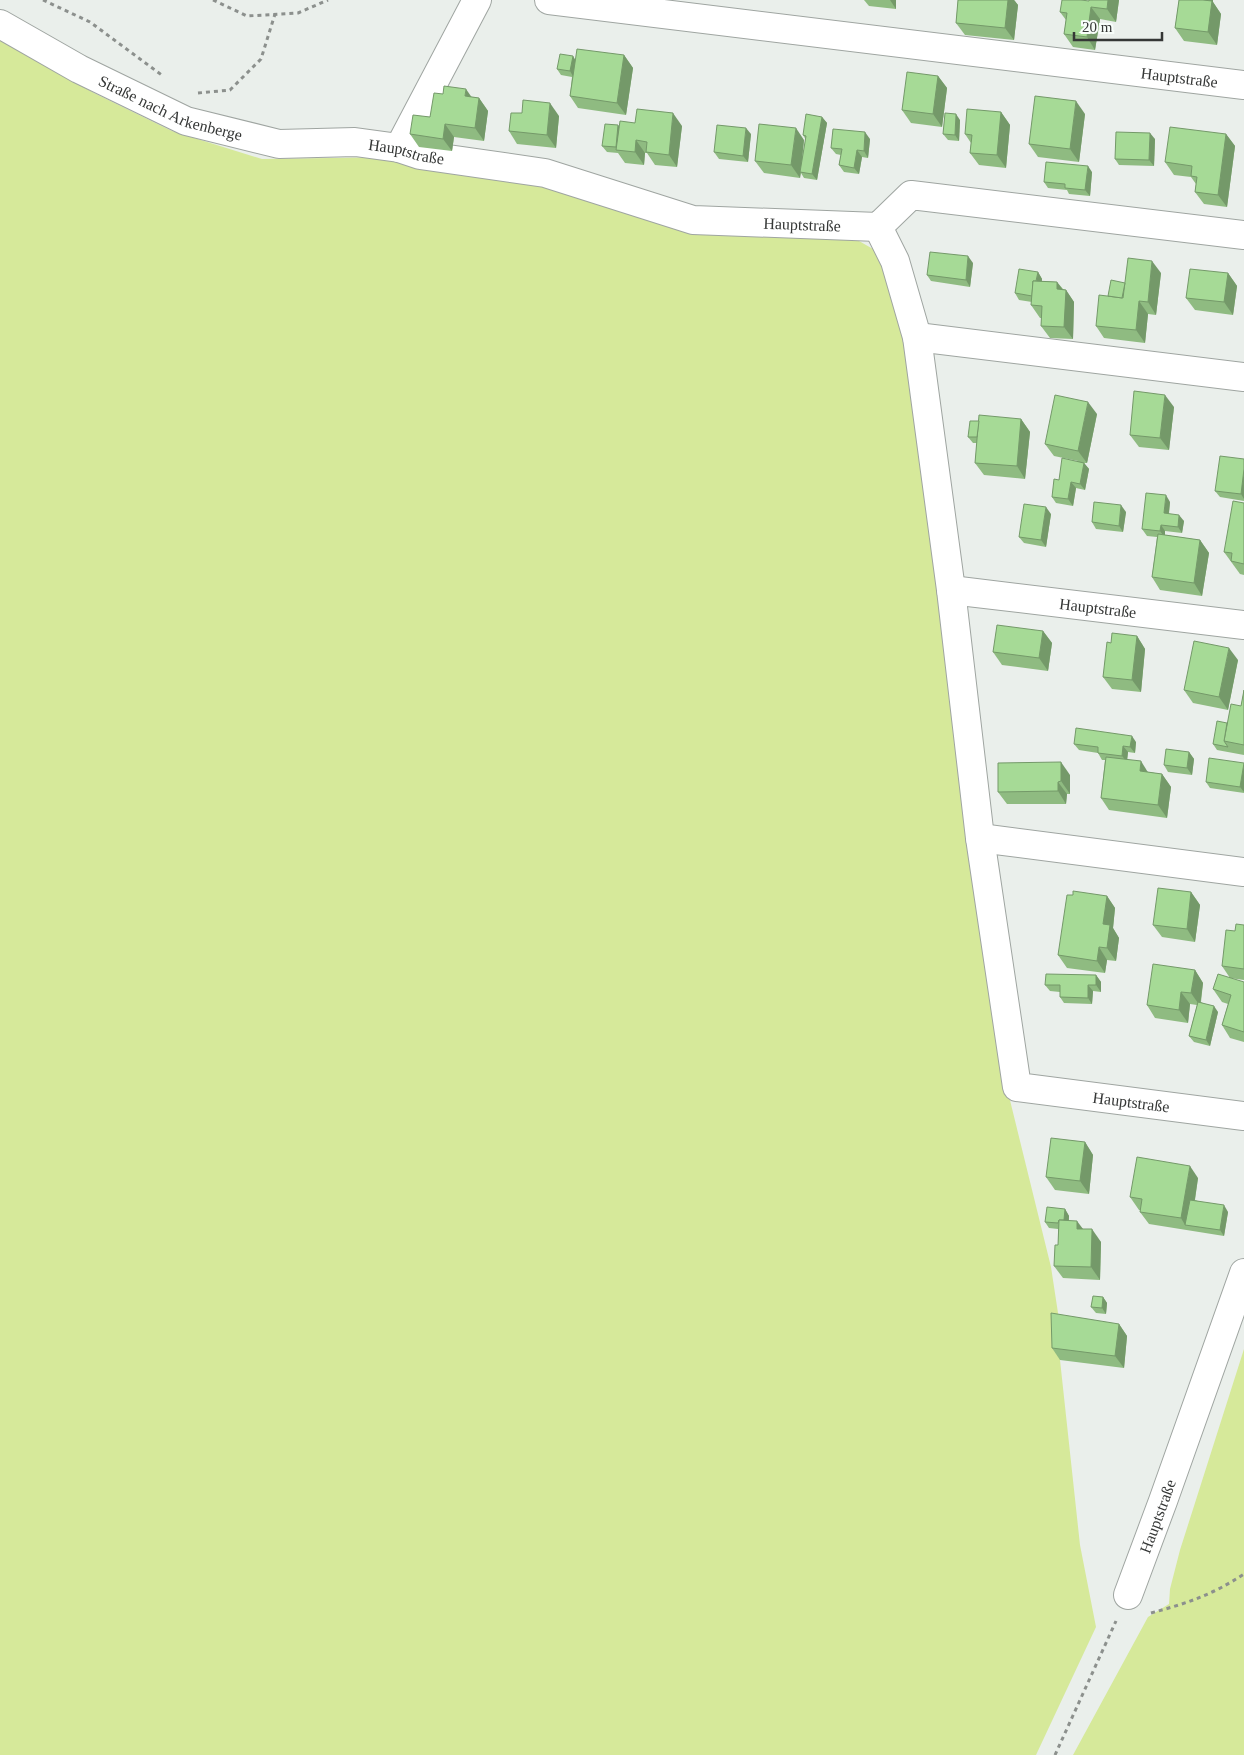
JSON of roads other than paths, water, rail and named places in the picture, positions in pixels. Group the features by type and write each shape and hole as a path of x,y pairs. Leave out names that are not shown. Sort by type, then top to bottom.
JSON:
{"street":[{"path":"399,148 477,0"},
{"name":"Hauptstraße","path":"549,0 1244,85"},
{"name":"Straße nach Arkenberge","path":"0,24 79,69 186,121 278,144 355,142"},
{"name":"Hauptstraße","path":"355,142 399,148 420,155 545,173 693,220 878,227"},
{"path":"1244,235 910,195 878,227 895,261 917,337 951,590 980,838 1244,872"},
{"path":"917,337 1244,377"},
{"name":"Hauptstraße","path":"951,590 1244,625"},
{"name":"Hauptstraße","path":"980,838 1017,1087 1244,1116"},
{"name":"Hauptstraße","path":"1133,1609 1163,1502 1244,1273"}]}
